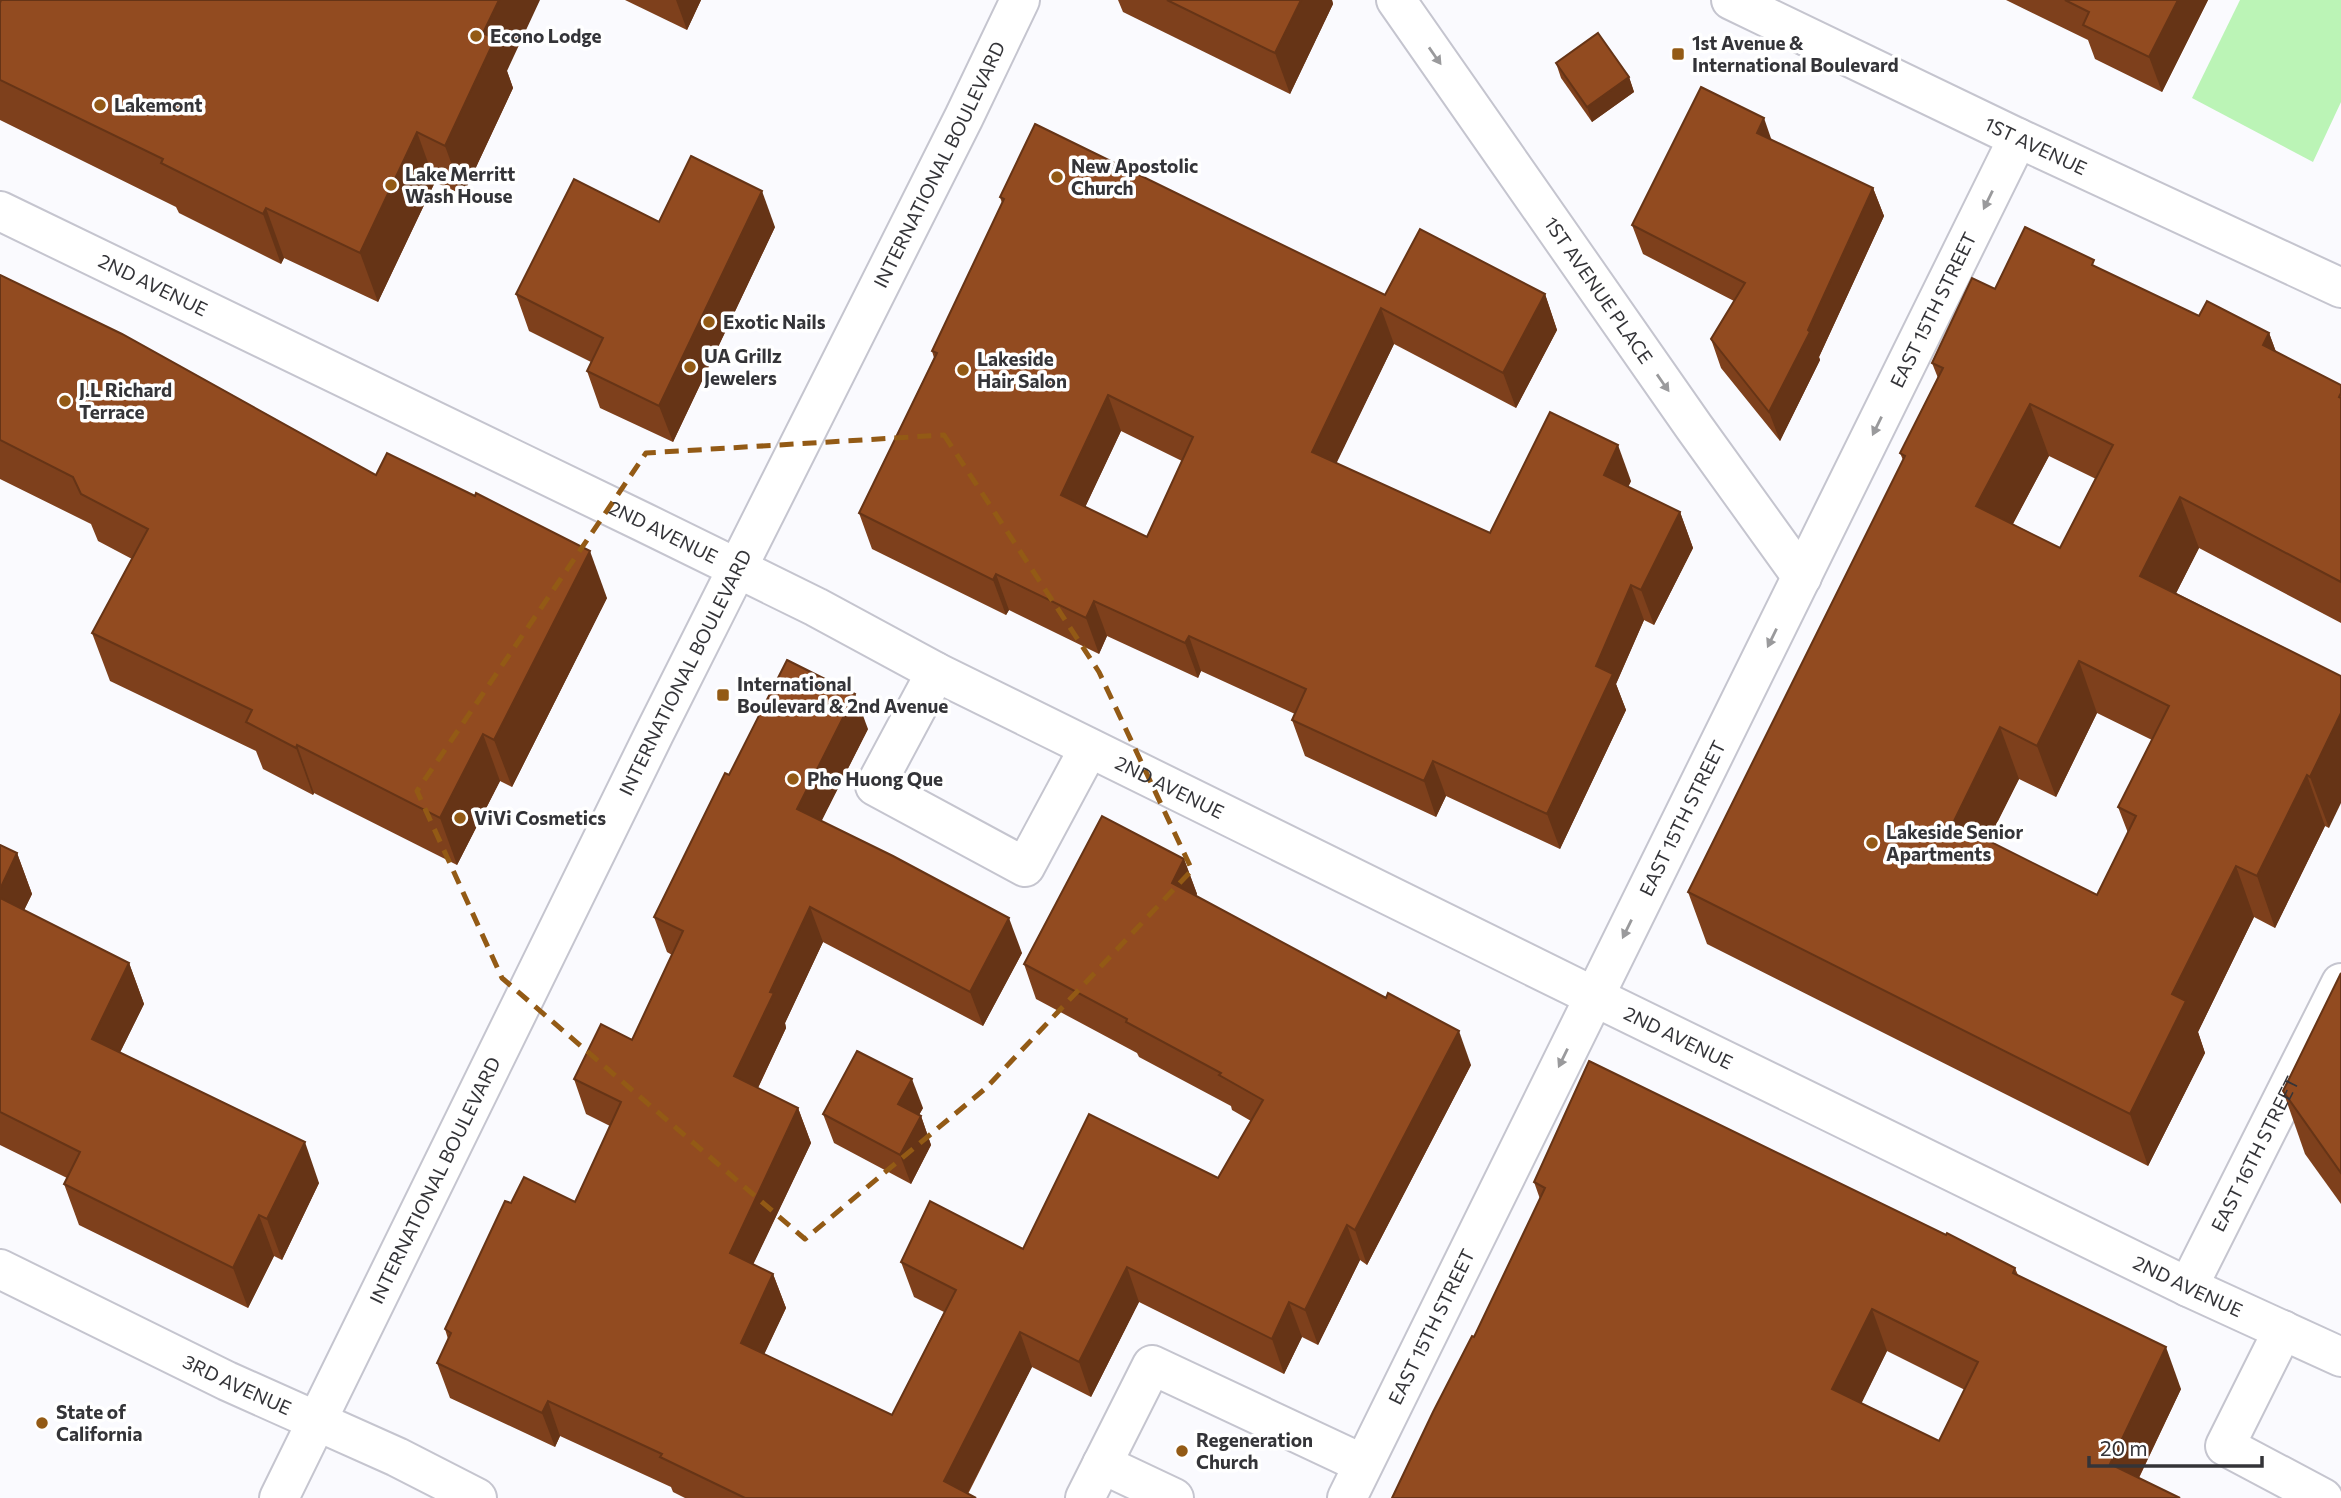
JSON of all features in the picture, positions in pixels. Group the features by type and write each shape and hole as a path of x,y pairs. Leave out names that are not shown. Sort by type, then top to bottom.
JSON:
{"street":[{"name":"INTERNATIONAL BOULEVARD","path":"279,1498 654,734 970,105 1020,0"},
{"name":"1ST AVENUE PLACE","path":"1396,0 1802,577"},
{"name":"1ST AVENUE","path":"1731,0 2018,138 2341,288"},
{"name":"EAST 15TH STREET","path":"1347,1498 2018,138"},
{"name":"2ND AVENUE","path":"0,211 737,568 936,672 1593,996 2188,1287 2341,1357"},
{"path":"936,672 875,786 1024,867 1089,748"},
{"name":"EAST 16TH STREET","path":"2188,1287 2341,983"},
{"name":"3RD AVENUE","path":"0,1269 227,1381 397,1457 477,1498"},
{"path":"2283,1330 2225,1446 2323,1498"},
{"path":"1085,1498 1153,1365 1363,1464"},
{"path":"1102,1464 1174,1498"}],"highlighted area":[{"path":"944,435 1099,672 1192,870 986,1088 805,1239 502,978 417,791 646,453"}],"green space":[{"path":"2240,0 2341,0 2341,102 2313,162 2192,98"}],"building":[{"path":"1,0 499,0 483,33 495,39 445,146 417,132 360,253 266,208 263,214 161,163 163,159 0,80"},
{"path":"1167,0 1301,0 1275,53"},
{"path":"2065,0 2178,0 2149,57 2083,25 2089,12"},
{"path":"1598,33 1629,77 1587,107 1556,63"},
{"path":"1701,87 1764,118 1757,133 1873,188 1808,330 1810,332 1769,412 1711,339 1745,283 1632,225"},
{"path":"1035,124 1385,295 1420,229 1545,294 1503,373 1381,308 1312,452 1490,533 1550,412 1618,445 1604,475 1680,512 1641,590 1631,585 1596,666 1613,674 1547,814 1433,761 1424,781 1292,720 1306,689 1189,636 1185,643 1094,601 1086,618 996,574 993,580 859,513 937,353 932,351 1004,199 1000,197","holes":["1108,395 1193,437 1147,537 1061,495"]},
{"path":"691,156 762,191 659,406 587,371 603,338 516,294 574,179 659,222"},
{"path":"2025,227 2094,260 2092,265 2199,316 2207,301 2269,333 2263,345 2341,385 2341,582 2180,497 2140,576 2341,676 2341,713 2257,876 2236,866 2172,994 2186,1001 2130,1114 1688,892 1905,456 1900,453 1943,368 1932,363 1972,278 1995,289","holes":["2030,404 2113,445 2060,548 1976,506","2079,661 2169,706 2118,807 2136,816 2097,895 1953,823 2000,727 2037,746"]},
{"path":"0,275 122,334 376,475 387,453 475,496 476,493 590,551 494,740 483,734 440,818 246,722 252,710 92,633 148,529 81,494 73,477 0,440"},
{"path":"787,660 855,694 797,809 1009,918 970,992 810,907 770,992 774,993 734,1076 798,1108 730,1253 773,1274 741,1343 892,1415 956,1290 901,1262 930,1201 1023,1249 1089,1114 1218,1178 1263,1100 1219,1075 1221,1073 1126,1022 1127,1019 1024,964 1102,816 1184,859 1172,883 1386,998 1388,993 1459,1031 1355,1230 1347,1225 1305,1310 1289,1302 1272,1339 1127,1267 1079,1362 1020,1332 944,1481 976,1498 745,1498 660,1457 662,1454 548,1401 542,1413 437,1363 451,1333 445,1329 505,1201 511,1203 524,1177 575,1202 621,1102 574,1079 601,1024 632,1040 683,931 654,917 725,773 729,775"},
{"path":"0,845 17,853 0,889"},
{"path":"0,898 129,963 92,1039 305,1142 267,1219 259,1215 233,1268 64,1184 80,1152 0,1112"},
{"path":"2341,973 2341,1173 2283,1091"},
{"path":"857,1051 912,1079 898,1104 921,1116 900,1155 823,1114"},
{"path":"1589,1061 1946,1235 1947,1233 2015,1268 2013,1273 2166,1347 2110,1464 2180,1498 1392,1498 1433,1412 1472,1336 1474,1337 1545,1188 1534,1182","holes":["1872,1309 1978,1362 1939,1441 1832,1389"]}],"place":[{"name":"Econo Lodge","path":"476,36"},
{"name":"1st Avenue & International Boulevard","path":"1678,54"},
{"name":"Lakemont","path":"100,105"},
{"name":"New Apostolic Church","path":"1057,177"},
{"name":"Lake Merritt Wash House","path":"391,185"},
{"name":"Exotic Nails","path":"709,322"},
{"name":"UA Grillz Jewelers","path":"690,367"},
{"name":"Lakeside Hair Salon","path":"963,370"},
{"name":"J.L Richard Terrace","path":"65,401"},
{"name":"International Boulevard & 2nd Avenue","path":"723,695"},
{"name":"Pho Huong Que","path":"793,779"},
{"name":"ViVi Cosmetics","path":"460,818"},
{"name":"Lakeside Senior Apartments","path":"1872,843"},
{"name":"State of California","path":"42,1423"},
{"name":"Regeneration Church","path":"1182,1451"}]}
